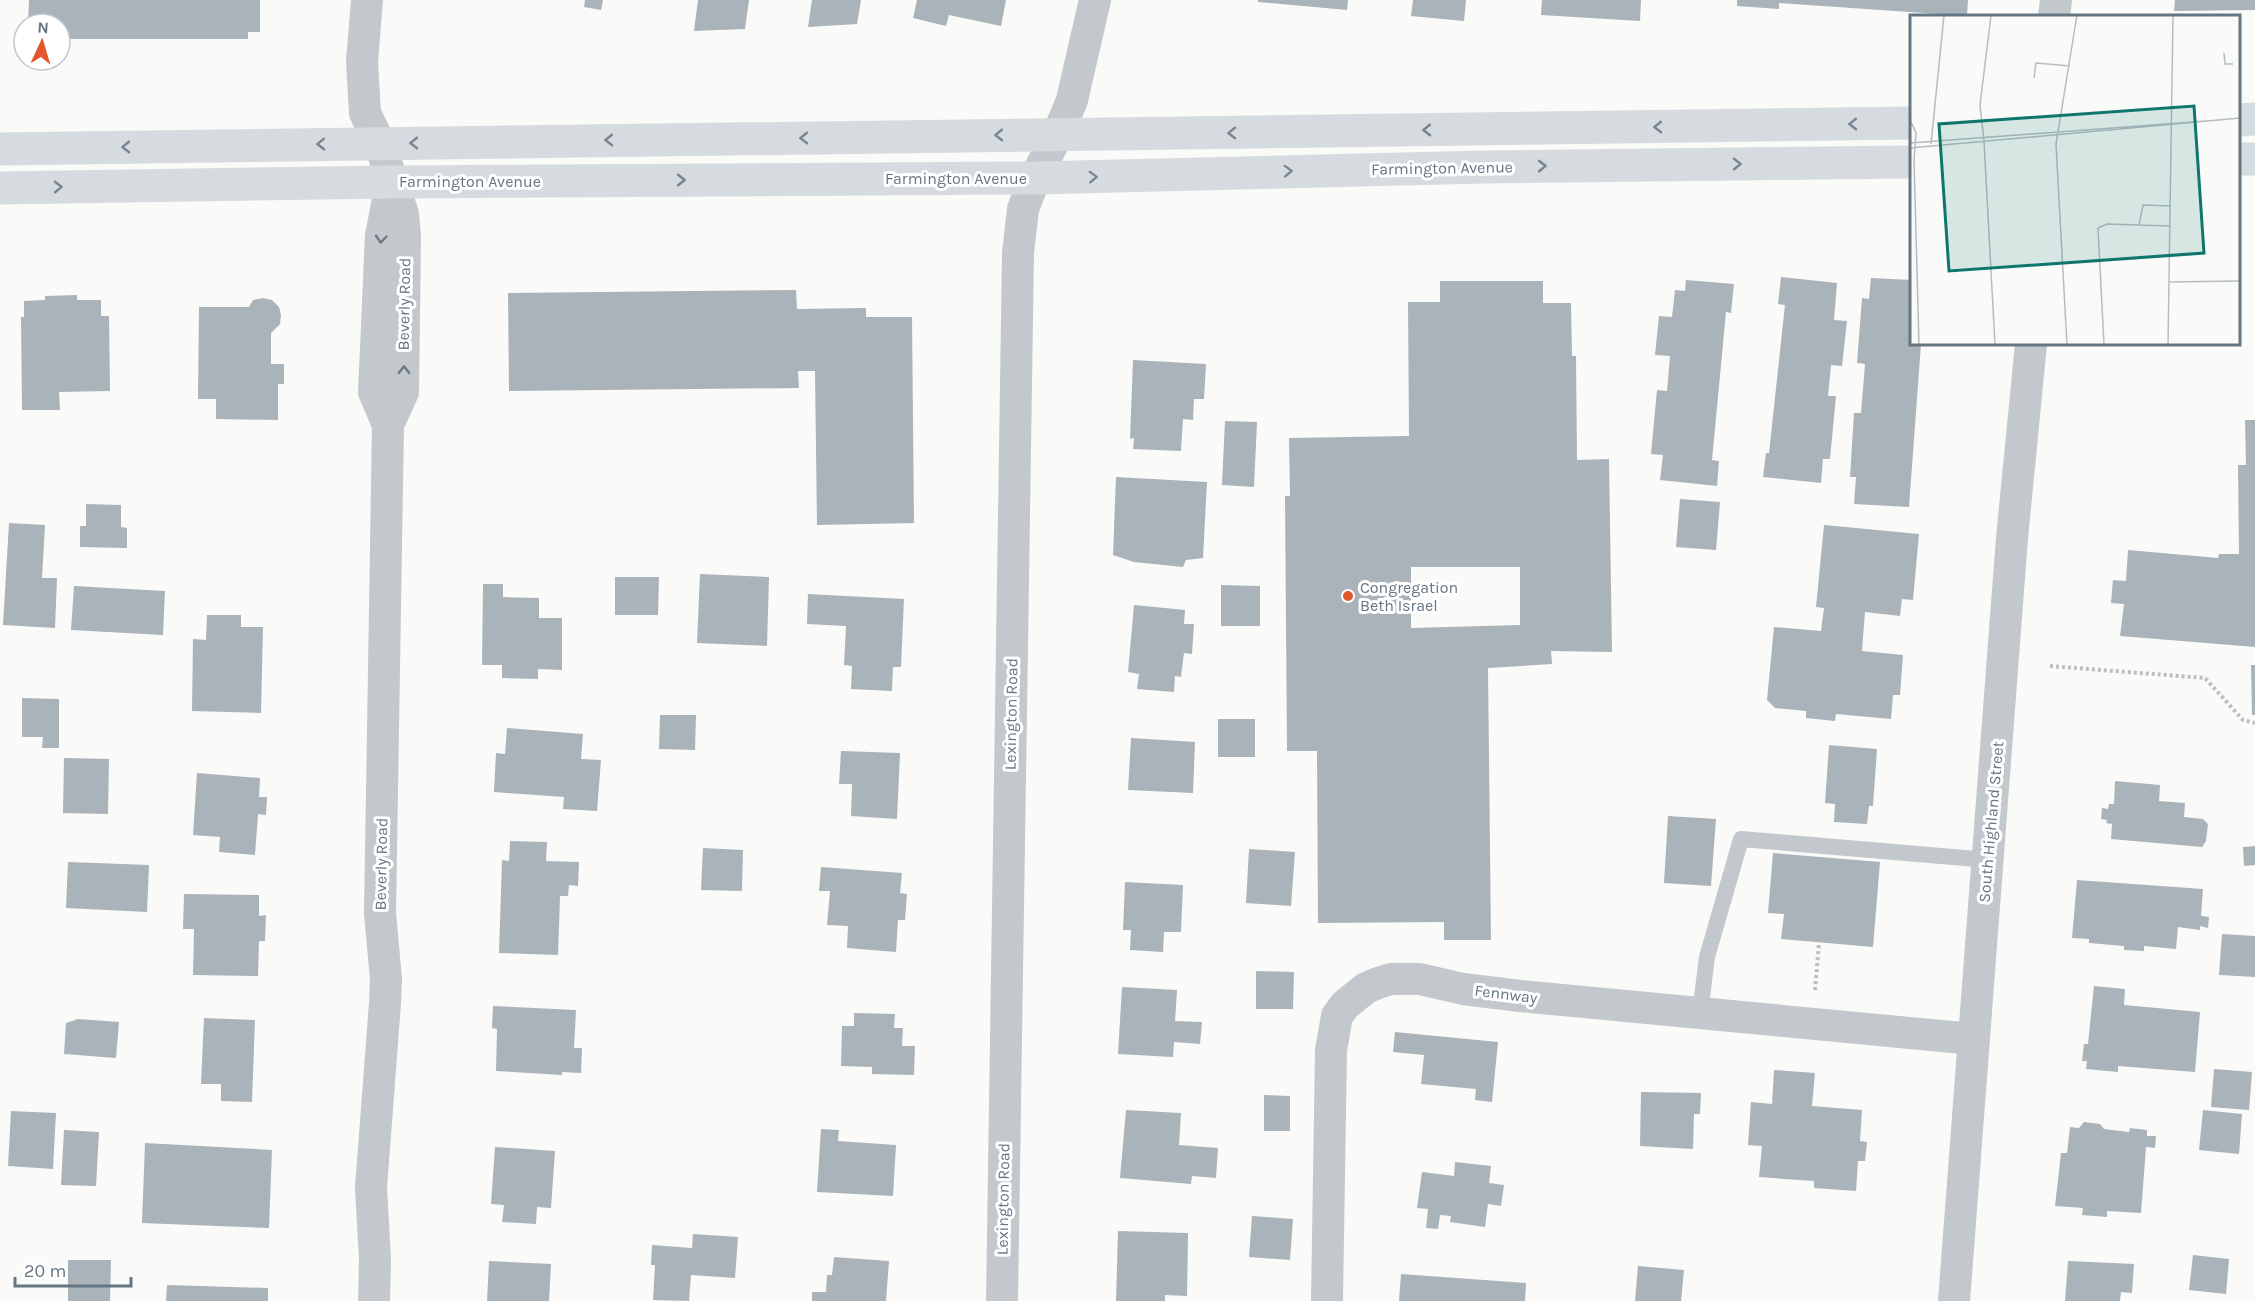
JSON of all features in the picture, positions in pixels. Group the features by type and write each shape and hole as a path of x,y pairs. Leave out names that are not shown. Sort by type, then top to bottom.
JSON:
{"main road":[{"path":"2240,120 2255,119"},
{"path":"0,149 1910,123"},
{"name":"Farmington Avenue","path":"0,188 391,182 1035,178 1494,167 1910,162"}],"street":[{"name":"Beverly Road","path":"367,0 363,62 365,113 380,144 391,182 381,236 374,392 388,425 380,913 385,968 385,1003 372,1188 374,1301"},
{"name":"Lexington Road","path":"1002,1301 1018,253 1023,209 1035,178 1058,134 1077,82 1095,0"},
{"path":"2054,15 2056,0"},
{"name":"South Highland Street","path":"1954,1301 2012,538 2031,345"},
{"name":"Fennway","path":"1327,1301 1331,1050 1338,1016 1354,997 1366,988 1391,979 1420,979 1463,989 1509,995 1973,1039"}],"lane":[{"path":"1700,1013 1707,957 1741,839 1988,860"}],"path":[{"path":"2050,666 2205,678 2243,720 2255,723"},
{"path":"1815,993 1819,943"}],"building":[{"path":"29,0 260,0 260,32 248,32 248,39 72,39 72,12 28,12"},
{"path":"585,0 603,0 601,10 584,7"},
{"path":"698,0 749,0 745,29 694,31"},
{"path":"812,0 861,0 857,24 808,27"},
{"path":"917,0 1006,0 1001,26 949,15 946,26 913,18"},
{"path":"1258,0 1348,0 1347,10 1258,2"},
{"path":"1413,0 1466,0 1464,21 1411,16"},
{"path":"1542,0 1641,0 1640,21 1541,15"},
{"path":"1737,0 1968,0 1967,15 1779,3 1779,9 1737,6"},
{"path":"2175,0 2255,0 2255,10 2174,11"},
{"path":"1781,277 1837,283 1834,320 1847,321 1842,366 1831,365 1828,396 1836,396 1830,459 1823,459 1821,483 1763,477 1766,453 1769,453 1785,305 1778,304"},
{"path":"1871,278 1910,280 1910,345 1921,345 1909,507 1854,504 1856,477 1850,477 1854,413 1861,413 1865,364 1857,363 1862,298 1869,299"},
{"path":"1686,280 1734,284 1731,313 1726,312 1712,460 1719,461 1717,486 1660,480 1663,455 1651,454 1657,390 1667,391 1670,356 1655,355 1659,316 1672,317 1675,290 1685,291"},
{"name":"Congregation Beth Israel","path":"1440,281 1543,281 1543,303 1571,303 1572,356 1576,356 1577,460 1609,459 1612,652 1551,651 1552,664 1488,668 1491,940 1444,940 1444,922 1318,923 1317,751 1287,751 1285,496 1290,496 1289,438 1409,436 1408,302 1440,302","holes":["1411,567 1520,567 1520,625 1411,628"]},
{"path":"796,290 797,309 866,308 866,317 912,317 914,523 817,525 815,371 798,371 799,388 509,391 508,293"},
{"path":"77,295 77,300 101,300 101,316 109,316 110,391 59,392 60,410 22,410 21,317 24,317 24,301 45,300 45,296"},
{"path":"263,298 272,300 279,307 281,315 280,324 271,333 271,364 284,364 284,384 278,384 278,420 216,419 216,399 198,399 199,307 249,307 253,300"},
{"path":"1133,360 1206,364 1204,399 1194,399 1193,420 1183,419 1181,451 1133,449 1134,438 1130,439"},
{"path":"2245,420 2255,420 2255,647 2120,636 2124,604 2111,603 2113,580 2126,581 2128,550 2218,558 2219,554 2239,554 2238,465 2246,465"},
{"path":"1225,421 1257,422 1254,487 1222,485"},
{"path":"1116,477 1207,482 1203,558 1186,560 1183,567 1134,562 1113,555"},
{"path":"1680,499 1720,502 1716,550 1676,547"},
{"path":"86,504 121,505 121,527 127,528 127,548 80,547 80,526 86,526"},
{"path":"9,523 45,525 42,578 57,578 55,628 3,625"},
{"path":"1824,525 1919,534 1913,600 1902,599 1900,616 1865,612 1862,651 1903,655 1900,695 1893,695 1891,719 1836,714 1835,721 1806,718 1806,711 1775,708 1767,700 1774,627 1821,631 1824,608 1816,607"},
{"path":"700,574 769,577 767,646 697,643"},
{"path":"615,577 659,577 658,615 615,615"},
{"path":"483,584 503,584 503,597 539,598 539,618 562,618 562,670 538,669 538,679 502,678 502,665 482,665"},
{"path":"1221,585 1260,586 1260,626 1221,626"},
{"path":"74,586 165,591 163,635 71,630"},
{"path":"808,594 904,599 901,667 893,667 892,691 851,689 852,666 844,665 846,626 807,624"},
{"path":"1134,605 1185,610 1184,624 1194,624 1192,654 1184,653 1181,677 1175,676 1174,692 1137,689 1139,674 1128,672"},
{"path":"207,615 241,615 241,627 263,627 261,713 192,711 193,639 206,640"},
{"path":"2251,665 2255,665 2255,715 2252,715"},
{"path":"22,698 59,699 59,748 42,748 43,737 22,737"},
{"path":"660,715 696,715 695,750 659,749"},
{"path":"1218,719 1255,719 1255,757 1218,757"},
{"path":"507,728 583,734 581,759 601,760 597,811 563,809 564,797 494,792 496,753 505,754"},
{"path":"1131,738 1195,742 1193,793 1128,790"},
{"path":"1829,745 1877,749 1873,806 1869,806 1867,824 1834,822 1835,804 1825,803"},
{"path":"841,751 900,753 897,819 851,816 852,784 839,784"},
{"path":"64,758 109,759 108,814 63,813"},
{"path":"197,773 260,778 259,797 267,797 266,815 258,814 255,855 219,852 220,837 193,835"},
{"path":"2115,781 2160,785 2159,801 2185,803 2184,817 2203,819 2208,824 2206,841 2202,847 2111,839 2112,824 2101,819 2102,808 2108,809 2109,804 2114,804"},
{"path":"1668,816 1716,819 1711,886 1664,883"},
{"path":"510,841 547,842 546,861 579,862 578,886 569,885 568,896 560,896 558,955 499,953 502,860 509,861"},
{"path":"2255,846 2255,865 2244,866 2243,847"},
{"path":"703,848 743,850 742,891 701,890"},
{"path":"1249,849 1295,852 1291,906 1246,903"},
{"path":"1773,853 1880,862 1873,947 1781,939 1784,914 1768,913"},
{"path":"68,862 149,865 147,912 66,908"},
{"path":"821,867 902,873 900,893 907,894 905,920 898,920 896,952 847,948 848,926 827,925 830,891 819,891"},
{"path":"2077,880 2203,889 2201,916 2209,917 2208,928 2200,926 2200,930 2178,927 2176,949 2144,946 2144,951 2124,950 2124,946 2089,943 2089,939 2072,938"},
{"path":"1125,882 1183,885 1181,932 1164,932 1163,952 1130,950 1131,930 1123,930"},
{"path":"184,894 259,895 259,916 266,915 265,941 259,941 258,976 193,975 194,929 183,929"},
{"path":"2222,934 2255,936 2255,977 2219,975"},
{"path":"1256,971 1294,972 1293,1009 1256,1009"},
{"path":"2094,986 2125,989 2124,1005 2200,1012 2195,1072 2118,1066 2118,1072 2086,1069 2087,1061 2082,1061 2084,1044 2088,1044"},
{"path":"1122,987 1177,990 1175,1021 1202,1022 1200,1044 1174,1042 1173,1057 1118,1054"},
{"path":"493,1006 576,1010 574,1048 582,1048 581,1073 562,1072 562,1075 496,1071 497,1029 492,1028"},
{"path":"854,1013 895,1014 894,1028 903,1028 902,1046 915,1046 914,1075 872,1074 872,1067 841,1066 842,1026 854,1026"},
{"path":"204,1018 255,1020 252,1102 221,1101 221,1084 201,1084"},
{"path":"78,1019 119,1022 116,1058 64,1054 66,1023"},
{"path":"1395,1032 1498,1042 1492,1102 1475,1100 1476,1089 1421,1084 1424,1055 1393,1052"},
{"path":"2214,1069 2252,1072 2249,1110 2211,1107"},
{"path":"1774,1070 1815,1073 1812,1106 1862,1110 1860,1141 1867,1142 1865,1161 1858,1161 1856,1191 1814,1188 1814,1181 1759,1177 1762,1146 1748,1145 1751,1102 1772,1104"},
{"path":"1641,1092 1701,1093 1700,1114 1694,1114 1693,1149 1640,1146"},
{"path":"1264,1095 1290,1096 1290,1131 1264,1131"},
{"path":"1126,1110 1181,1113 1179,1145 1218,1148 1216,1178 1192,1176 1191,1184 1120,1178"},
{"path":"2203,1110 2242,1114 2239,1154 2199,1150"},
{"path":"11,1111 56,1113 53,1169 8,1166"},
{"path":"2084,1122 2100,1124 2104,1129 2129,1132 2130,1128 2147,1130 2147,1136 2156,1136 2155,1148 2146,1147 2141,1213 2107,1211 2107,1217 2082,1215 2083,1208 2055,1206 2061,1153 2067,1153 2070,1127 2079,1128"},
{"path":"821,1129 839,1130 838,1141 896,1145 893,1196 817,1192"},
{"path":"64,1130 99,1132 96,1186 61,1185"},
{"path":"145,1143 272,1150 269,1228 142,1223"},
{"path":"495,1147 555,1151 551,1208 537,1207 536,1224 502,1222 504,1205 491,1204"},
{"path":"1455,1162 1491,1166 1489,1183 1504,1185 1501,1206 1488,1204 1485,1227 1450,1222 1451,1216 1440,1215 1438,1229 1426,1228 1428,1209 1417,1208 1422,1172 1454,1176"},
{"path":"1252,1216 1293,1219 1290,1260 1249,1257"},
{"path":"1118,1231 1188,1233 1187,1296 1165,1295 1165,1301 1116,1301"},
{"path":"693,1234 738,1237 735,1278 691,1275 689,1301 653,1300 655,1265 651,1265 652,1245 692,1248"},
{"path":"2193,1255 2229,1259 2226,1294 2189,1290"},
{"path":"834,1257 889,1261 886,1301 812,1301 812,1292 826,1292 827,1275 832,1275"},
{"path":"68,1260 111,1260 110,1301 68,1301"},
{"path":"489,1261 551,1264 549,1301 487,1301"},
{"path":"2068,1261 2134,1264 2132,1293 2121,1292 2120,1301 2065,1301"},
{"path":"1638,1266 1684,1270 1681,1301 1635,1301"},
{"path":"1401,1274 1526,1283 1525,1301 1399,1301"},
{"path":"167,1285 268,1288 268,1301 166,1301"}],"place":[{"name":"Congregation Beth Israel","path":"1348,596"}]}
